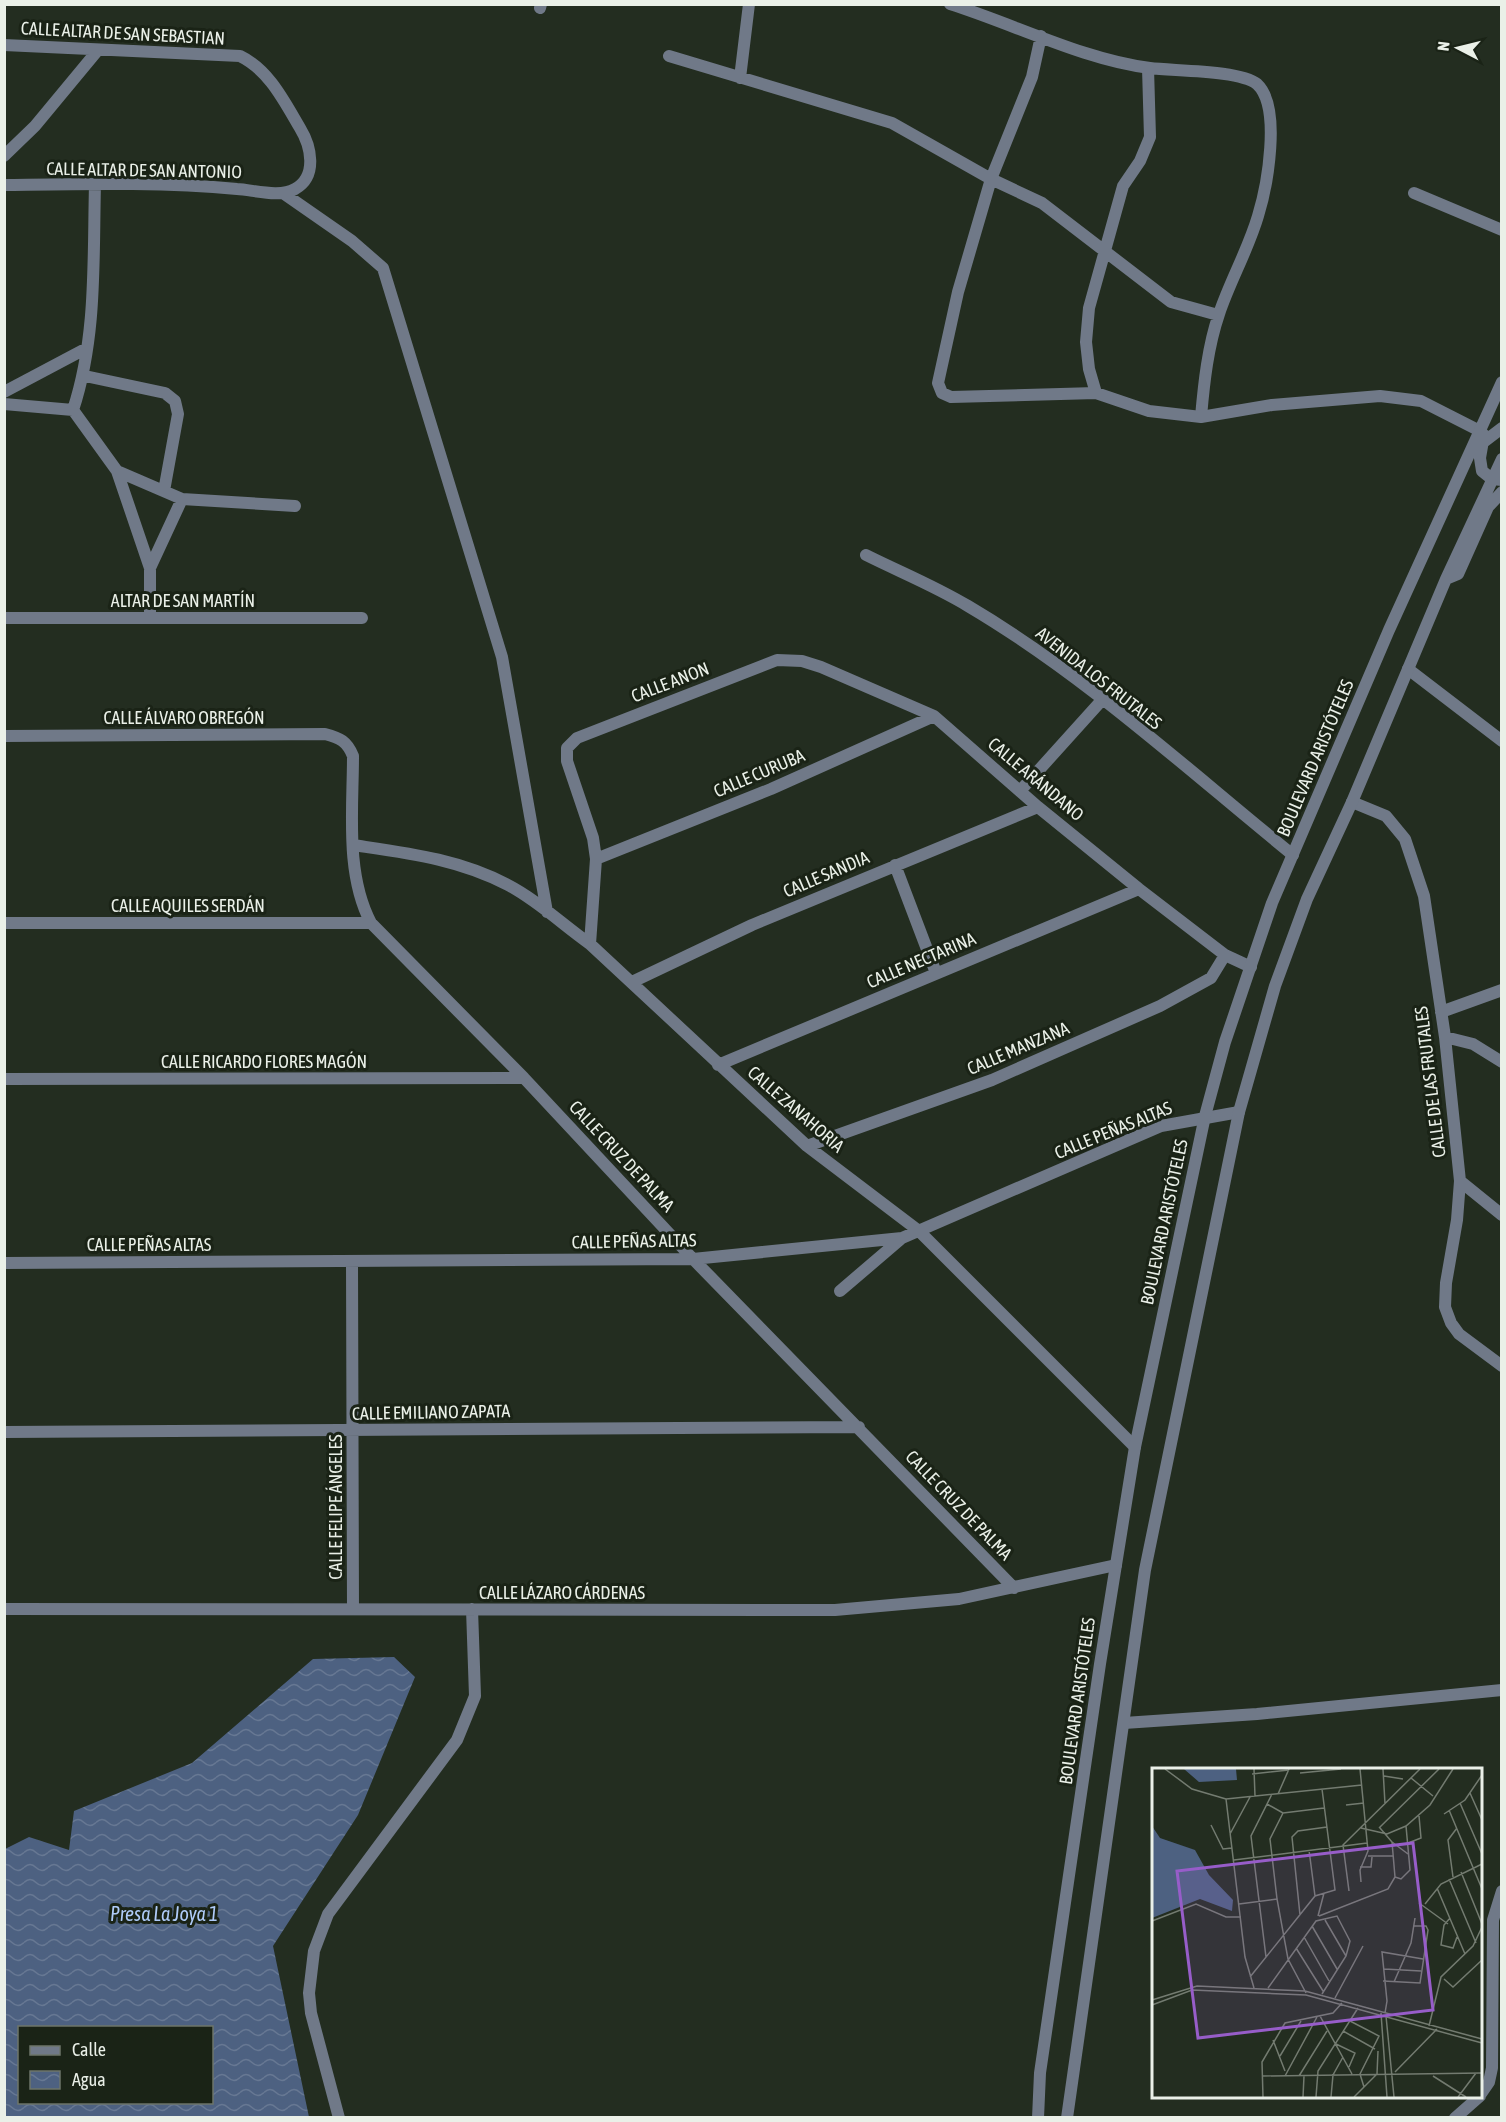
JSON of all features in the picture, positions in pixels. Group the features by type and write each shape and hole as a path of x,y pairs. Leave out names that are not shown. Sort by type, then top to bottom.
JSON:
{"street":[{"path":"740,78 749,4"},
{"path":"950,4 1041,36 1148,68 1232,75 1255,83 1265,94 1269,110 1270,152 1265,189 1258,217 1218,315 1207,367 1201,417"},
{"path":"1041,36 1032,77 991,179 952,317 938,383 942,393 951,397 1096,393 1149,411 1201,417 1272,405 1380,396 1420,401 1480,431"},
{"name":"CALLE ALTAR DE SAN SEBASTIAN","path":"4,45 240,56 263,72 308,141 311,156 304,181 295,189 283,193"},
{"path":"4,156 36,126 98,50"},
{"path":"669,56 892,123 991,179 1042,203 1073,224 1104,251 1171,302 1218,315"},
{"path":"1096,393 1089,369 1086,342 1089,309 1123,186 1140,160 1150,137 1148,68"},
{"path":"73,410 85,376 93,288 94,184"},
{"name":"CALLE ALTAR DE SAN ANTONIO","path":"4,185 206,186 283,193"},
{"path":"283,193 352,241 383,268 502,657 546,912"},
{"path":"1414,193 1502,230"},
{"path":"4,392 87,348"},
{"path":"85,376 165,393 175,401 178,414 164,491"},
{"name":"BOULEVARD ARISTÓTELES","path":"1038,2118 1040,2073 1135,1447 1205,1116 1225,1041 1272,903 1389,630 1502,382"},
{"path":"4,404 73,410 117,471 150,568 150,618"},
{"path":"1489,413 1482,444 1482,471 1497,479"},
{"path":"1461,476 1482,444 1502,428"},
{"path":"1067,2118 1144,1570 1239,1112 1275,986 1307,899 1352,802 1446,579 1497,479 1502,459"},
{"path":"117,471 182,500 295,506"},
{"path":"1446,579 1458,574 1488,507 1502,492"},
{"path":"150,568 182,500"},
{"name":"AVENIDA LOS FRUTALES","path":"866,555 966,605 1015,636 1102,700 1293,855"},
{"name":"ALTAR DE SAN MARTÍN","path":"4,618 362,618"},
{"name":"CALLE ARÁNDANO","path":"777,660 802,661 821,667 934,716 1038,807 1139,889 1225,955 1251,967"},
{"name":"CALLE ANON","path":"596,859 590,829 567,761 567,748 577,738 777,660"},
{"path":"1408,669 1502,741"},
{"path":"1020,791 1102,700"},
{"name":"CALLE CURUBA","path":"596,859 771,789 934,716"},
{"name":"CALLE ÁLVARO OBREGÓN","path":"4,736 325,734 340,738 349,745 352,756"},
{"name":"CALLE CRUZ DE PALMA","path":"352,756 353,845 359,894 371,923 524,1078 693,1259 1014,1588"},
{"name":"CALLE DE LAS FRUTALES","path":"1352,802 1386,816 1405,839 1424,896 1445,1037 1460,1181 1446,1283 1445,1307 1459,1334 1502,1366"},
{"name":"CALLE SANDIA","path":"632,982 752,925 1038,807"},
{"name":"CALLE ZANAHORIA","path":"353,845 430,856 478,871 510,886 590,944 807,1146 919,1232 1135,1447"},
{"path":"590,944 596,859"},
{"path":"895,865 936,973"},
{"name":"CALLE NECTARINA","path":"718,1065 1139,889"},
{"name":"CALLE AQUILES SERDÁN","path":"4,923 371,923"},
{"name":"CALLE MANZANA","path":"807,1146 992,1080 1160,1006 1211,978 1225,955"},
{"path":"1441,1012 1502,990"},
{"path":"1445,1037 1473,1044 1502,1062"},
{"name":"CALLE RICARDO FLORES MAGÓN","path":"4,1079 524,1078"},
{"name":"CALLE PEÑAS ALTAS","path":"4,1263 693,1259 902,1238 1161,1126 1205,1116 1239,1112"},
{"path":"1460,1181 1502,1215"},
{"path":"840,1291 902,1238"},
{"name":"CALLE FELIPE ÁNGELES","path":"352,1262 353,1609"},
{"name":"CALLE EMILIANO ZAPATA","path":"4,1432 859,1427"},
{"name":"CALLE LÁZARO CÁRDENAS","path":"4,1609 835,1610 906,1605 1014,1588 1116,1565"},
{"path":"339,2118 311,2013 309,1993 314,1951 328,1914 457,1740 475,1696 472,1609"},
{"path":"1124,1724 1257,1714 1502,1690"},
{"path":"1482,2093 1489,2082 1492,2068 1493,1920 1502,1891"},
{"path":"1455,2118 1478,2098"}],"water":[{"name":"Presa La Joya 1","path":"394,1657 415,1677 358,1815 273,1946 309,2117 5,2117 5,1849 29,1837 69,1850 74,1811 192,1763 313,1659"}]}
